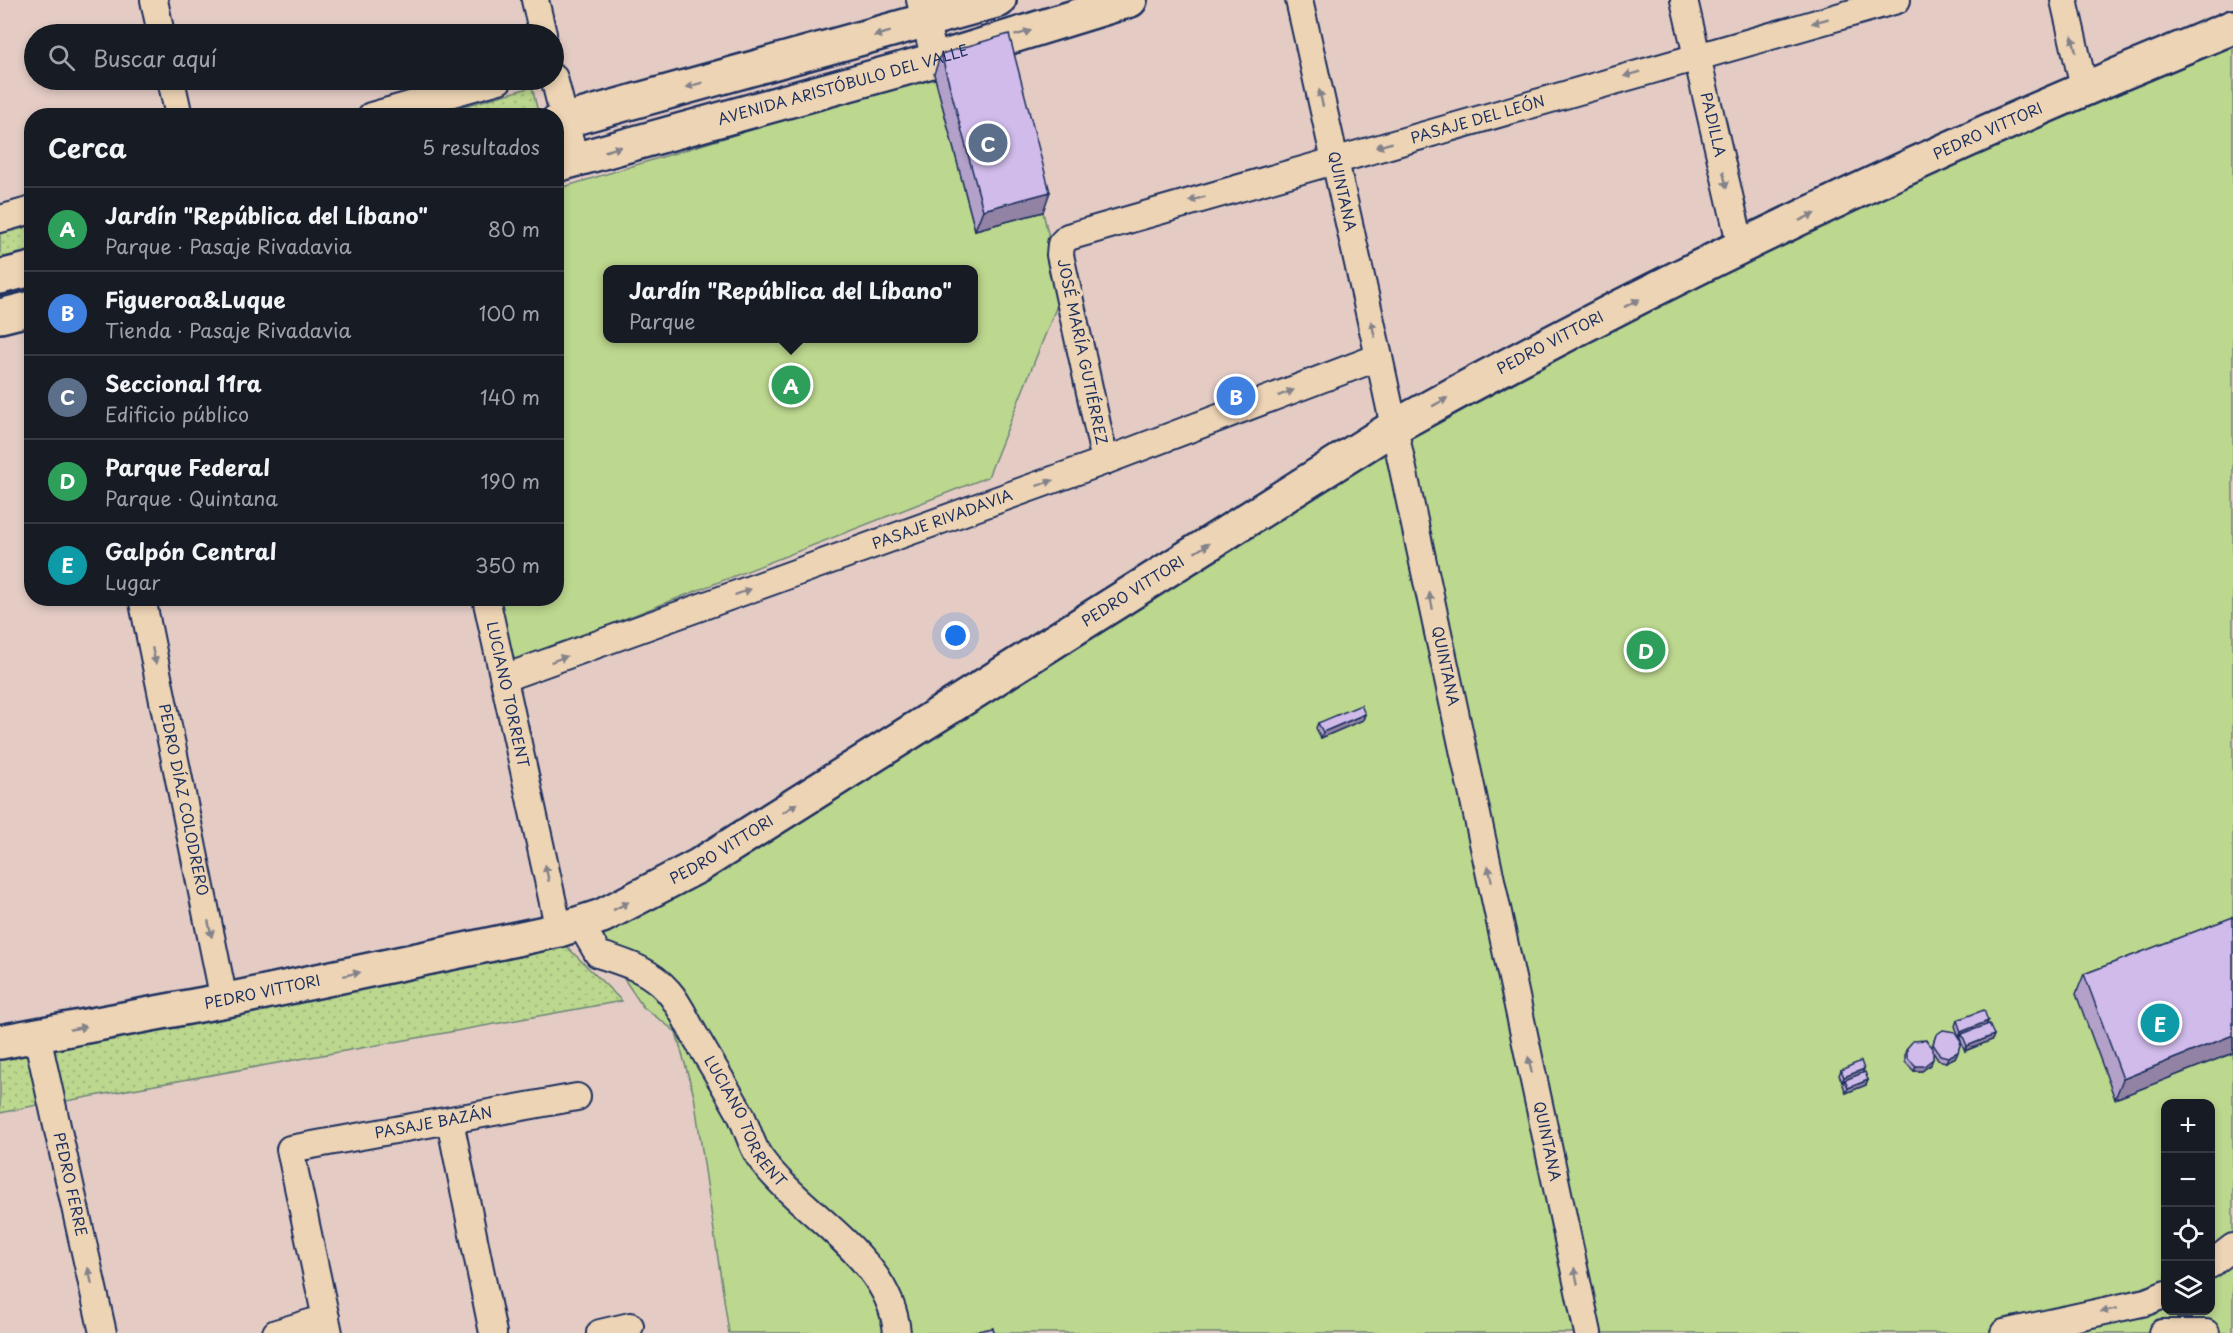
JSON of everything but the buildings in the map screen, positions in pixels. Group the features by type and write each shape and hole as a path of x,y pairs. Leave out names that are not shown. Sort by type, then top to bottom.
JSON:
{"street":[{"path":"154,0 159,24"},
{"path":"536,0 541,24"},
{"path":"564,121 922,11 999,0"},
{"name":"AVENIDA ARISTÓBULO DEL VALLE","path":"566,162 935,60 1130,0"},
{"name":"QUINTANA","path":"1299,0 1379,357 1588,1333"},
{"name":"PADILLA","path":"1684,0 1741,247"},
{"name":"PASAJE DEL LEÓN","path":"1061,244 1068,237 1335,159 1897,0"},
{"path":"2064,0 2084,88"},
{"path":"922,11 935,60"},
{"name":"PEDRO VITTORI","path":"0,1042 570,928 698,866 1394,427 1499,369 1741,247 2084,88 2233,27"},
{"path":"173,90 177,108"},
{"path":"399,108 463,90"},
{"path":"556,90 558,108"},
{"path":"0,219 24,212"},
{"name":"JOSÉ MARÍA GUTIÉRREZ","path":"1061,244 1060,255 1105,461"},
{"path":"0,278 24,271"},
{"path":"0,316 24,310"},
{"name":"PASAJE RIVADAVIA","path":"504,678 1105,461 1379,357"},
{"name":"PEDRO DÍAZ COLODRERO","path":"144,606 224,999"},
{"name":"LUCIANO TORRENT","path":"488,606 504,678 570,928 598,954 647,970 669,992 741,1115 758,1156 784,1189 817,1216 865,1263 886,1290 896,1314 897,1333"},
{"name":"PEDRO FERRE","path":"37,1036 103,1333"},
{"name":"PASAJE BAZÁN","path":"328,1325 290,1149 577,1097"},
{"path":"450,1120 493,1333"},
{"path":"2215,1262 2233,1247"},
{"path":"2004,1333 2146,1302 2161,1296"},
{"path":"276,1333 328,1325"},
{"path":"600,1333 630,1326"},
{"path":"2162,1333 2206,1333"}],"green space":[{"path":"2233,36 2233,1333 729,1333 694,1096 676,1032 643,1007 591,930 1430,419 1745,258"},
{"path":"934,74 975,230 1043,212 1062,293 988,477 514,662 501,606 564,606 564,187"},
{"path":"521,90 533,90 537,108 458,108"},
{"path":"24,228 24,257 0,263 0,234"},
{"path":"560,940 622,1001 61,1102 48,1040"},
{"path":"29,1044 42,1104 0,1113 0,1049"}],"place":[{"name":"Seccional 11ra","path":"988,143"},
{"name":"Jardín \"República del Líbano\"","path":"791,385"},
{"name":"Figueroa&Luque","path":"1236,396"},
{"name":"Parque Federal","path":"1646,650"},
{"name":"Galpón Central","path":"2160,1023"}]}
